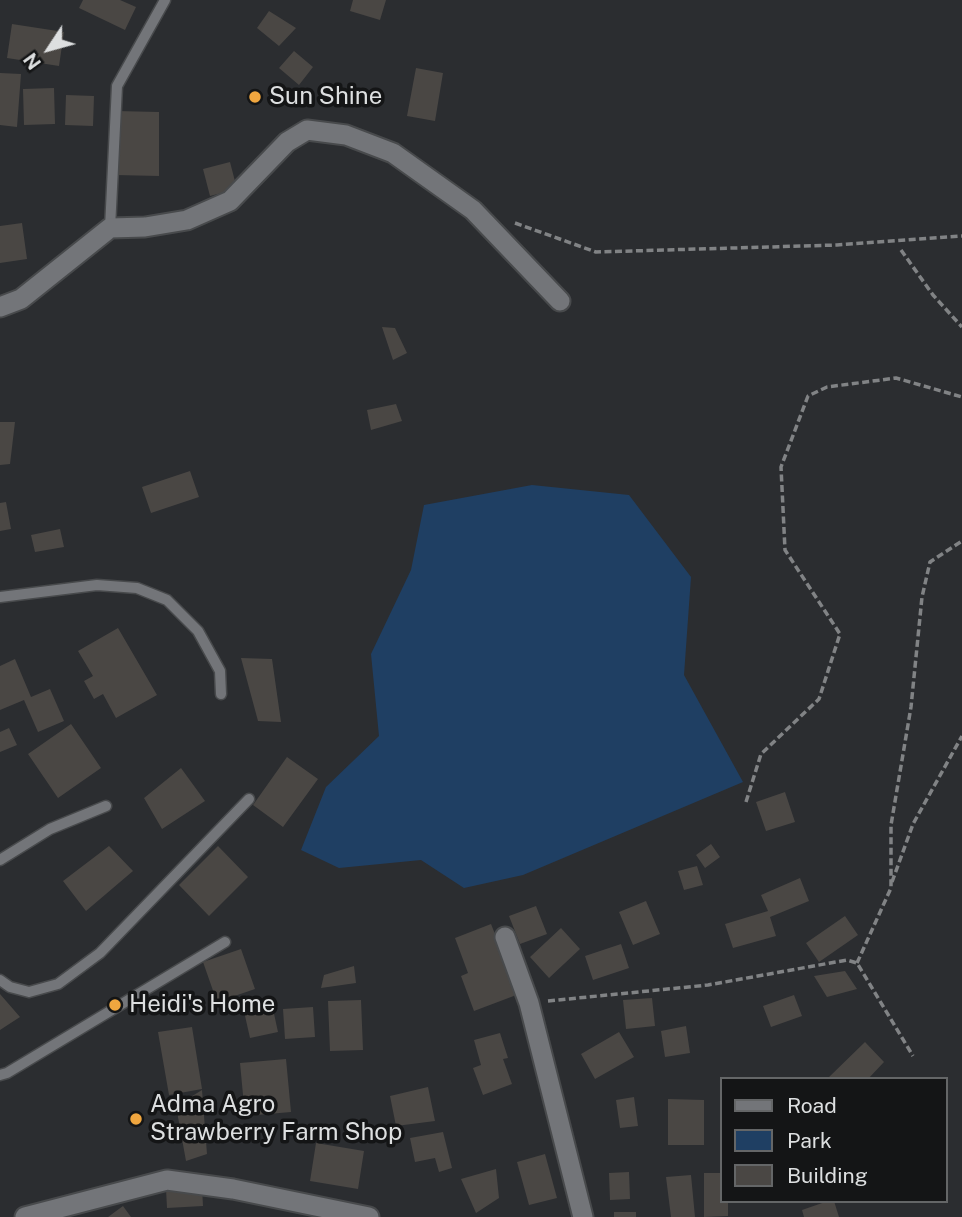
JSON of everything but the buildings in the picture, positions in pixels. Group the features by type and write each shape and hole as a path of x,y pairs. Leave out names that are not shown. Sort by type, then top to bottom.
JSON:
{"street":[{"path":"0,307 21,299 110,228 145,227 187,220 230,201 287,142 307,130 346,135 393,153 473,210 561,301"},
{"path":"505,937 529,1003 583,1217"},
{"path":"25,1217 167,1180 233,1189 369,1217"}],"lane":[{"path":"110,228 117,86 164,0"},
{"path":"0,597 97,585 137,587 167,600 198,631 220,671 221,694"},
{"path":"0,980 9,986 29,992 58,984 100,953 249,799"},
{"path":"0,860 50,828 106,806"},
{"path":"0,1075 225,942"}],"path":[{"path":"511,222 596,253 838,245 962,236"},
{"path":"901,250 933,295 962,327"},
{"path":"746,802 761,754 819,699 840,634 785,550 780,467 808,396 827,387 896,378 962,397"},
{"path":"888,893 891,888 891,825 911,707 922,597 930,562 962,541"},
{"path":"857,963 888,893 914,824 962,736"},
{"path":"529,1003 708,985 847,960 857,963 913,1056"}],"green space":[{"path":"532,485 629,495 691,577 684,675 743,782 523,875 464,888 421,860 339,868 301,850 326,787 379,736 371,654 411,570 424,505"}],"place":[{"name":"Sun Shine","path":"255,97"},
{"name":"Heidi's Home","path":"115,1005"},
{"name":"Adma Agro Strawberry Farm Shop","path":"136,1119"}]}
